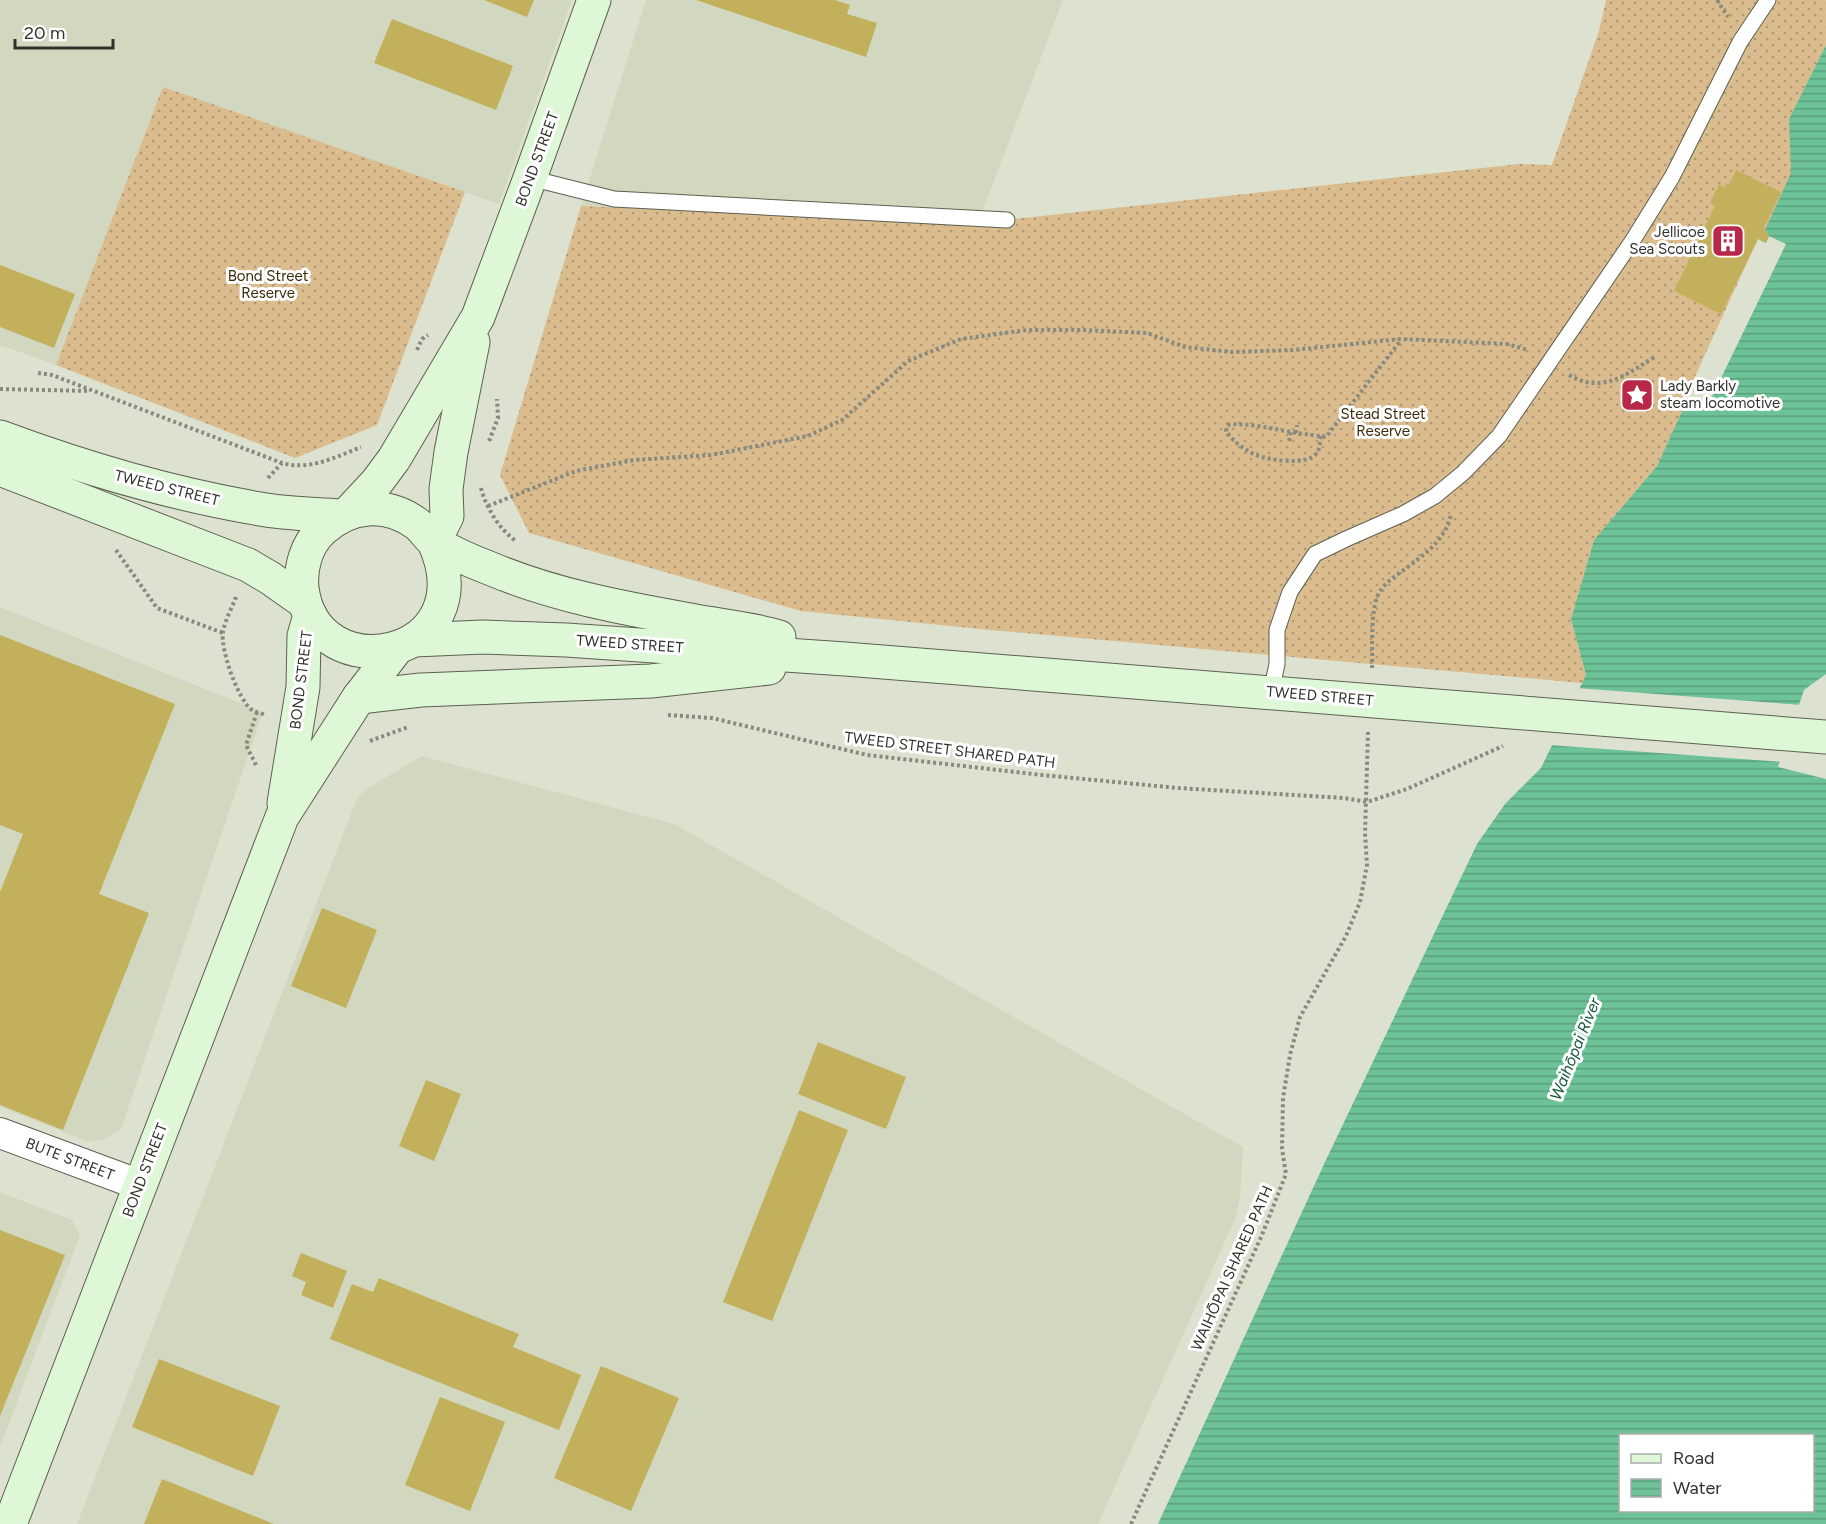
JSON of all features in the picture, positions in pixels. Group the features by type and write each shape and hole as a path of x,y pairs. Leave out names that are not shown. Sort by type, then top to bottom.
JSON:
{"main road":[{"name":"BOND STREET","path":"434,542 447,516 446,489 451,452 478,317 594,0"},
{"name":"BOND STREET","path":"282,817 303,687 307,608 301,577 306,552 320,532 344,514 376,482 394,459 478,317"},
{"name":"TWEED STREET","path":"0,437 61,460 191,496 269,510 344,514"},
{"path":"9,475 248,565 270,578 307,608"},
{"name":"BOND STREET","path":"10,1524 282,817 359,697 406,644 428,627 438,612 444,595 445,577 442,559 434,542 418,524 396,512 373,508 344,514"},
{"name":"TWEED STREET","path":"434,542 528,584 610,605 771,634 845,659"},
{"name":"BOND STREET","path":"307,608 322,631 338,643 357,650 377,652 406,644"},
{"name":"TWEED STREET","path":"406,644 483,637 566,640 1271,692 1370,688 1552,714 1811,736"},
{"path":"359,697 421,690 696,678 845,659"}],"street":[{"name":"BUTE STREET","path":"0,1132 140,1185"}],"lane":[{"path":"1271,692 1277,664 1277,630 1290,592 1315,554 1435,496 1463,473 1499,436 1634,240 1672,177 1740,42 1767,0"},
{"path":"530,178 614,199 1007,220"}],"path":[{"path":"488,506 576,471 634,460 711,455 808,436 842,420 908,362 961,339 1027,330 1147,333 1185,347 1232,352 1293,350 1401,339 1507,344 1552,361 1587,383 1599,384 1628,374 1656,356"},
{"path":"413,360 422,339"},
{"path":"1321,436 1317,453 1308,460 1279,460 1258,456 1245,449 1226,431 1228,425 1235,423 1252,426 1321,436 1326,437 1401,339"},
{"path":"38,373 52,375 293,466 321,462 366,445"},
{"path":"0,389 94,391"},
{"path":"486,449 498,418 497,395"},
{"path":"1289,441 1297,425"},
{"path":"267,479 282,463"},
{"name":"WAIHŌPAI SHARED PATH","path":"1131,1524 1262,1235 1286,1174 1282,1149 1283,1098 1290,1055 1300,1017 1346,936 1360,902 1367,865 1365,833 1370,688 1373,622 1378,594 1388,581 1425,554 1439,540 1449,524 1463,473"},
{"path":"480,485 488,506 500,527 514,540 523,544"},
{"path":"146,592 157,608 223,633"},
{"path":"238,592 223,633 226,658 242,697 251,710 266,715"},
{"path":"257,712 246,745 259,771"},
{"name":"TWEED STREET SHARED PATH","path":"660,714 712,718 867,755 1178,788 1344,798 1367,802 1407,789 1507,745"},
{"path":"368,741 414,724"}],"shaded area":[{"path":"0,0 572,0 499,204 163,88 56,365 0,345"},
{"path":"646,0 1063,0 978,223 581,206"},
{"path":"0,607 263,712 121,1129 105,1139 89,1142 0,1107"},
{"path":"422,756 674,824 1243,1147 1240,1199 1235,1219 1098,1524 77,1524 357,798 368,788"},
{"path":"0,1192 72,1220 80,1235 0,1447"}],"green space":[{"name":"Stead Street Reserve","path":"1606,0 1826,0 1826,45 1789,119 1792,173 1657,466 1594,540 1571,619 1586,675 1582,683 801,611 529,533 500,475 581,206 978,223 1519,164 1552,165 1599,31"},
{"name":"Bond Street Reserve","path":"163,87 465,192 377,425 295,458 56,365"}],"water":[{"name":"Waihōpai River","path":"1826,45 1826,674 1804,690 1778,767 1826,779 1826,1524 1158,1524 1325,1162 1477,844 1505,804 1541,768 1586,675 1571,619 1594,540 1657,466 1791,173 1789,119"}],"pier":[{"path":"1769,236 1786,244 1707,407 1686,396 1758,239 1766,243"},
{"path":"1576,688 1802,705 1783,762 1549,745"}],"building":[{"path":"484,0 534,0 527,17"},
{"path":"696,0 835,0 850,5 847,14 877,23 866,57"},
{"path":"392,19 513,66 496,110 374,63"},
{"name":"Jellicoe Sea Scouts","path":"1736,170 1781,192 1764,228 1769,236 1766,243 1758,239 1721,314 1674,291 1715,206 1710,203 1719,184 1725,188 1727,183 1729,185"},
{"path":"0,265 75,294 54,348 0,327"},
{"path":"0,635 175,704 99,894 149,913 63,1130 0,1105 0,892 23,834 0,825"},
{"path":"322,908 377,930 346,1008 291,986"},
{"path":"818,1042 906,1077 886,1129 798,1094"},
{"path":"426,1080 461,1094 434,1161 399,1146"},
{"path":"799,1110 848,1130 772,1321 723,1302"},
{"path":"0,1230 65,1255 0,1416"},
{"path":"301,1253 347,1271 333,1308 301,1295 306,1282 292,1276"},
{"path":"379,1278 519,1334 513,1347 581,1375 559,1430 330,1339 352,1284 373,1292"},
{"path":"159,1359 280,1406 253,1476 132,1427"},
{"path":"601,1366 679,1398 631,1511 554,1478"},
{"path":"440,1397 505,1422 470,1511 405,1485"},
{"path":"162,1479 274,1524 144,1524"}],"place":[{"name":"Jellicoe Sea Scouts","path":"1728,241"},
{"name":"Lady Barkly steam locomotive","path":"1637,395"}]}
